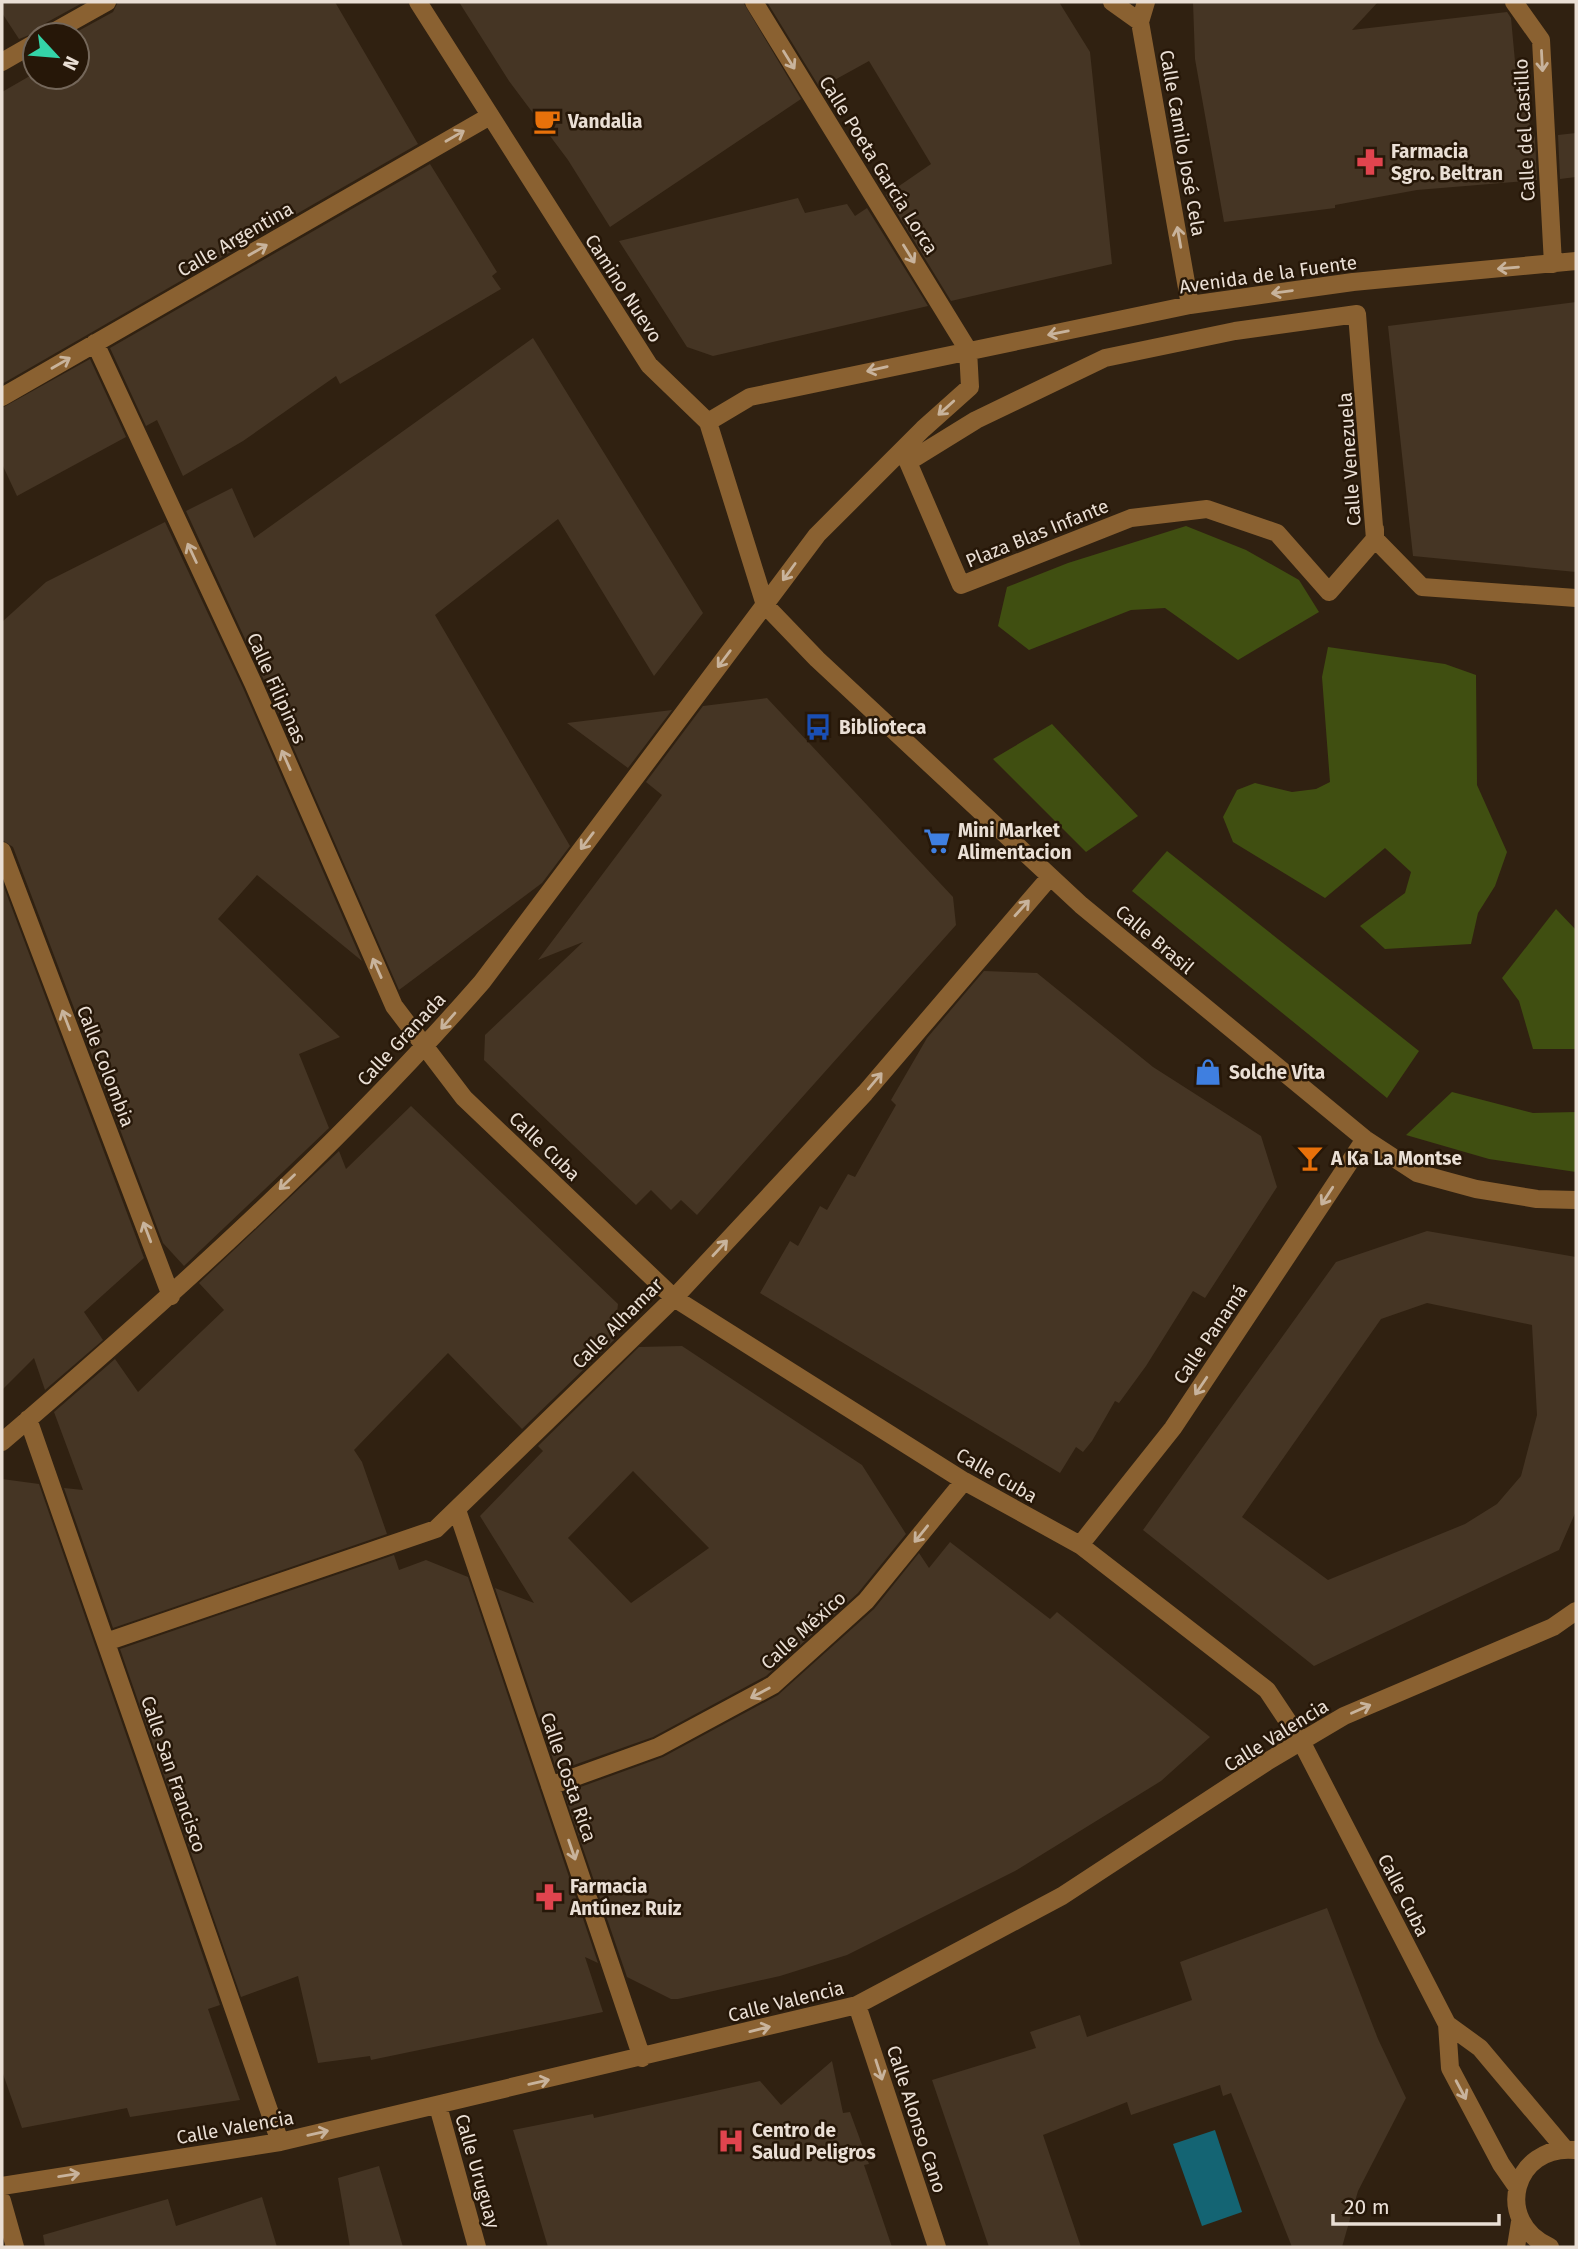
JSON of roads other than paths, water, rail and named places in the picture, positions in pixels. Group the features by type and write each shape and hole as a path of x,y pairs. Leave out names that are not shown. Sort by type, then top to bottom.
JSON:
{"street":[{"path":"73,21 107,2"},
{"name":"Camino Nuevo","path":"418,2 649,365 708,422 765,605"},
{"name":"Calle Poeta García Lorca","path":"754,2 968,351"},
{"path":"1112,2 1140,22 1146,2"},
{"name":"Calle del Castillo","path":"1514,2 1541,40 1553,264"},
{"name":"Calle Camilo José Cela","path":"1140,22 1190,305"},
{"path":"2,62 21,51"},
{"name":"Calle Argentina","path":"2,397 490,116"},
{"name":"Avenida de la Fuente","path":"708,422 750,397 1190,305 1353,282 1576,261"},
{"name":"Calle Venezuela","path":"1353,282 1368,409 1376,539 1422,587 1576,598"},
{"name":"Plaza Blas Infante","path":"1357,314 1235,331 1105,358 976,420 908,462 961,585 1131,518 1207,509 1277,533 1329,592 1376,539"},
{"name":"Calle Filipinas","path":"95,343 253,684 394,1006 424,1048"},
{"path":"765,605 817,535 923,429 970,387 968,351"},
{"name":"Calle Granada","path":"2,1442 171,1296 424,1048 482,982 765,605"},
{"name":"Calle Brasil","path":"765,605 817,659 1050,877 1364,1139 1417,1172 1476,1189 1537,1199 1576,1200"},
{"name":"Calle Colombia","path":"2,851 171,1296"},
{"name":"Calle Alhamar","path":"106,1642 436,1529 674,1298 865,1093 1050,877"},
{"name":"Calle Cuba","path":"424,1048 464,1098 674,1298 964,1481 1080,1545 1266,1690 1301,1741 1447,2024 1450,2068 1501,2164 1517,2188"},
{"name":"Calle Panamá","path":"1080,1545 1173,1428 1364,1139"},
{"name":"Calle San Francisco","path":"28,1419 280,2142"},
{"name":"Calle México","path":"550,1786 658,1747 774,1685 866,1601 964,1481"},
{"name":"Calle Costa Rica","path":"457,1510 642,2058"},
{"name":"Calle Valencia","path":"2,2186 280,2142 857,2005 1062,1896 1344,1716 1553,1627 1576,1611"},
{"name":"Calle Alonso Cano","path":"857,2005 937,2247"},
{"name":"Calle Cuba","path":"1447,2024 1480,2048 1571,2150"},
{"name":"Calle Uruguay","path":"438,2106 477,2247"},
{"path":"1516,2247 1520,2222 1517,2188 1524,2172 1536,2159 1549,2151 1571,2150"},
{"path":"2,2201 15,2247"},
{"path":"1520,2222 1536,2240 1550,2247"}],"water":[{"path":"1215,2130 1242,2212 1202,2226 1173,2144"}],"place":[{"name":"Vandalia","path":"547,121"},
{"name":"Farmacia Sgro. Beltran","path":"1370,162"},
{"name":"Biblioteca","path":"818,727"},
{"name":"Mini Market Alimentacion","path":"937,841"},
{"name":"Solche Vita","path":"1208,1072"},
{"name":"A Ka La Montse","path":"1310,1158"},
{"name":"Farmacia Antúnez Ruiz","path":"549,1897"},
{"name":"Centro de Salud Peligros","path":"731,2141"}]}
